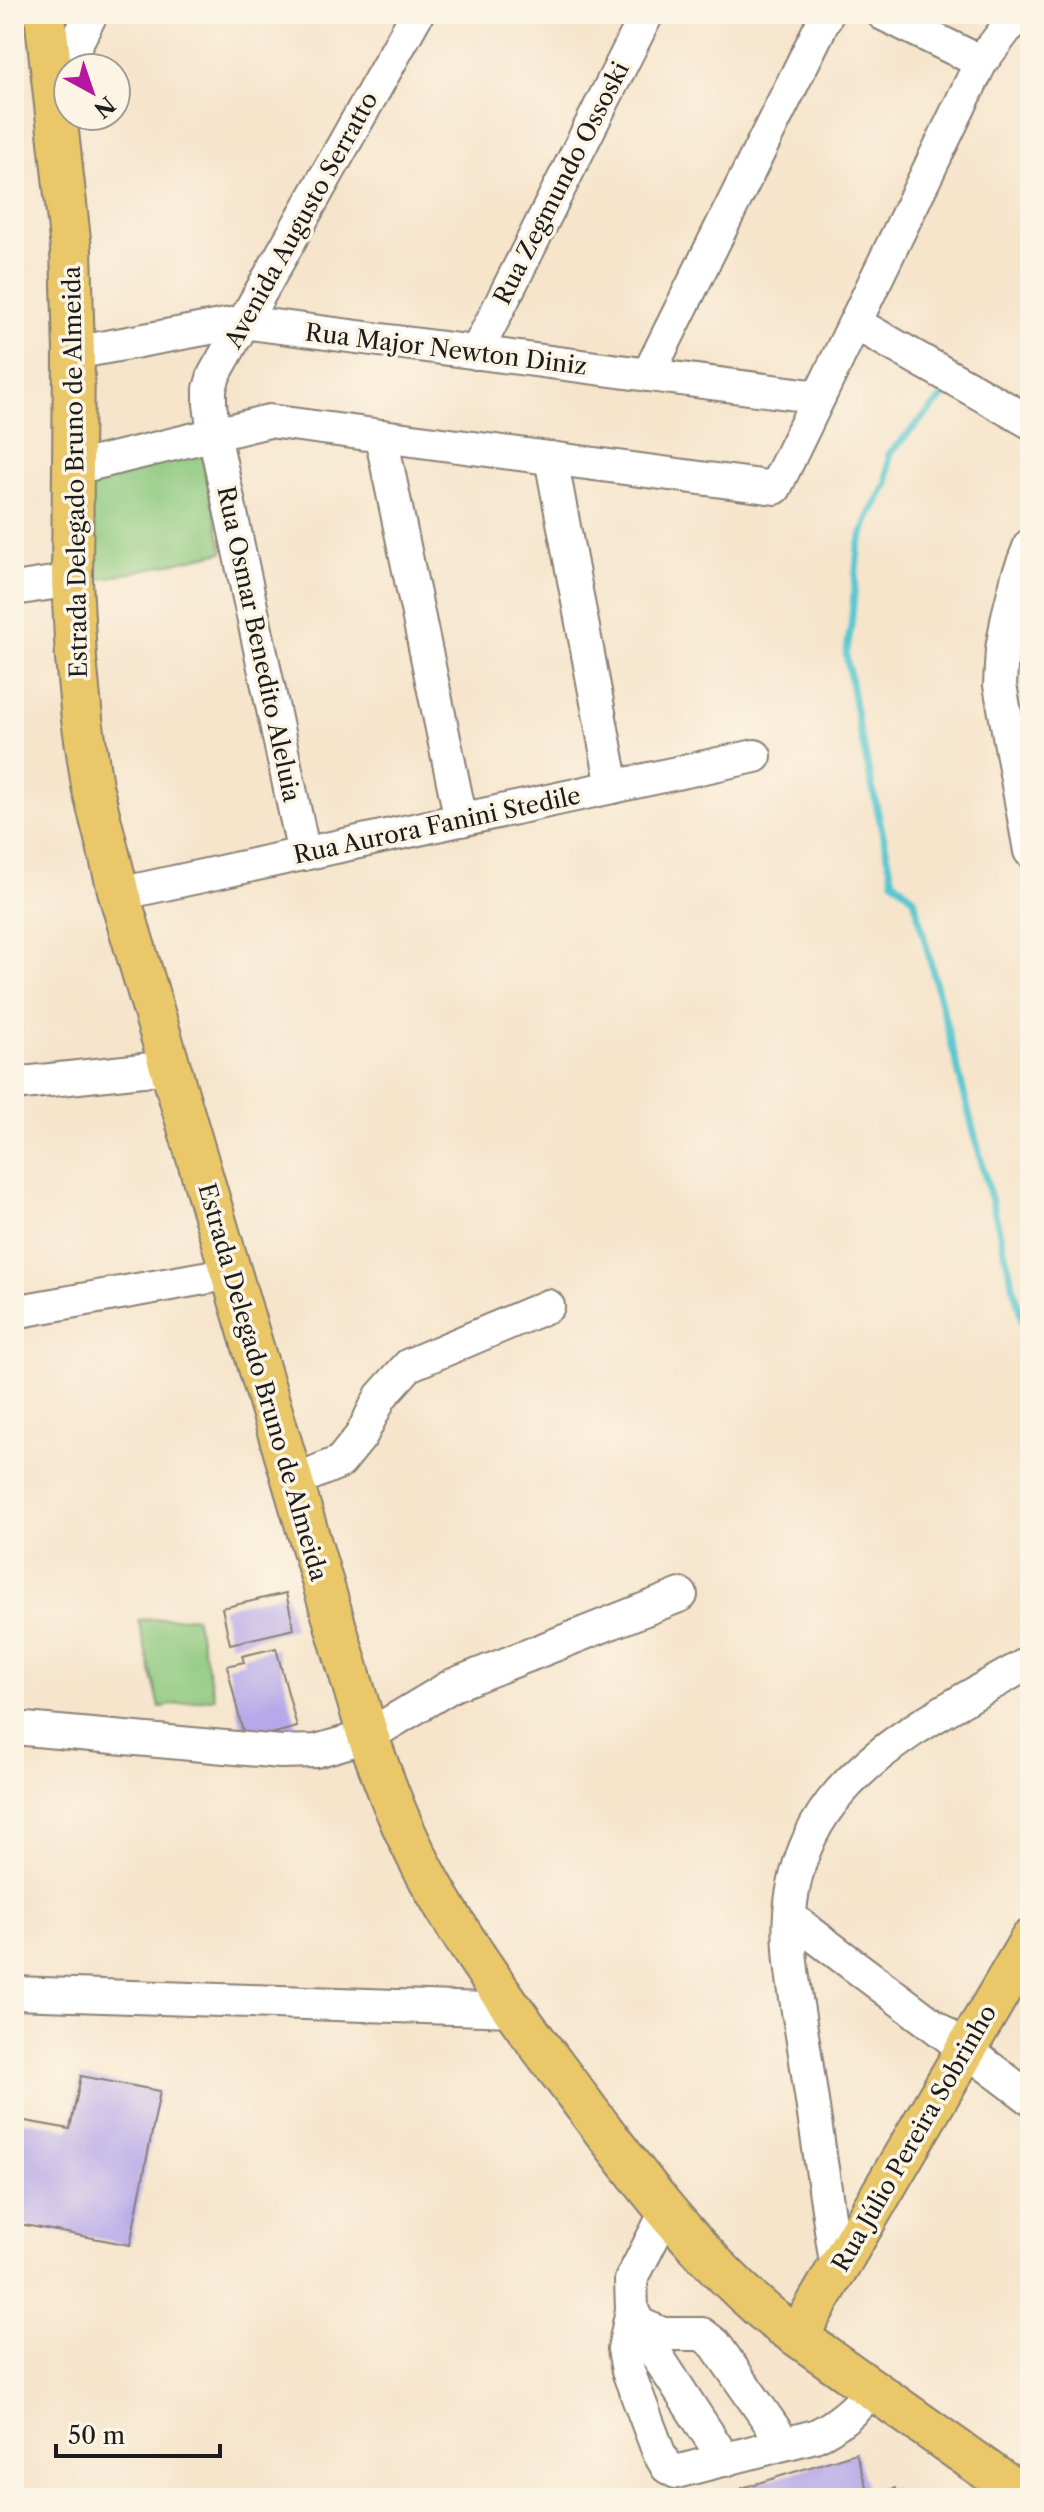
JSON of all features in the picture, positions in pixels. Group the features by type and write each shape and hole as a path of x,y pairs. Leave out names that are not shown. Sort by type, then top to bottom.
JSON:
{"main road":[{"name":"Estrada Delegado Bruno de Almeida","path":"45,14 52,64"},
{"name":"Estrada Delegado Bruno de Almeida","path":"60,132 71,249 74,353 72,580 76,659 92,786 119,894 382,1777 423,1868 468,1945 513,2010 666,2212 717,2269 747,2297 1026,2498"},
{"name":"Rua Júlio Pereira Sobrinho","path":"798,2336 1030,1940"}],"street":[{"path":"72,52 91,14"},
{"name":"Avenida Augusto Serratto","path":"214,434 210,389 214,375 417,14"},
{"name":"Rua Zegmundo Ossoski","path":"476,353 647,14"},
{"path":"648,375 827,14"},
{"path":"883,14 981,62"},
{"path":"71,469 269,421 775,488 981,62 1006,29 1022,14"},
{"name":"Rua Major Newton Diniz","path":"74,353 242,322 819,397"},
{"path":"855,323 1030,422"},
{"name":"Rua Osmar Benedito Aleluia","path":"214,434 304,854"},
{"path":"381,436 461,820"},
{"path":"551,458 613,787"},
{"path":"1030,545 1008,616 1000,685 1030,851"},
{"path":"14,589 72,580"},
{"name":"Rua Aurora Fanini Stedile","path":"119,894 755,756"},
{"path":"14,1084 170,1067"},
{"path":"14,1312 232,1273"},
{"path":"292,1482 340,1462 361,1436 381,1396 409,1365 548,1306"},
{"path":"14,1728 298,1753 316,1751 368,1736 453,1685 681,1595"},
{"path":"837,2270 793,1976 792,1893 799,1864 810,1835 841,1791 880,1753 1030,1662"},
{"path":"791,1918 1030,2098"},
{"path":"14,1993 513,2010"},
{"path":"666,2212 631,2280 635,2316 624,2349 628,2371 667,2467 676,2472 815,2436 832,2428 874,2389"},
{"path":"635,2316 663,2334 702,2334 715,2344 784,2443"},
{"path":"635,2316 725,2460"}],"green space":[{"path":"201,451 223,552 89,582 87,479"},
{"path":"195,1617 215,1698 160,1707 138,1620"}],"building":[{"path":"286,1593 294,1629 230,1644 222,1608"},
{"path":"276,1648 297,1727 245,1741 227,1666 244,1662 242,1656"},
{"path":"81,2076 160,2091 130,2245 14,2223 14,2119 70,2129"},
{"path":"856,2453 869,2496 895,2488 898,2498 745,2498 742,2488"}],"waterway":[{"path":"946,393 889,454 887,484 869,517 858,548 846,654 893,880 914,898 1030,1351"}]}
